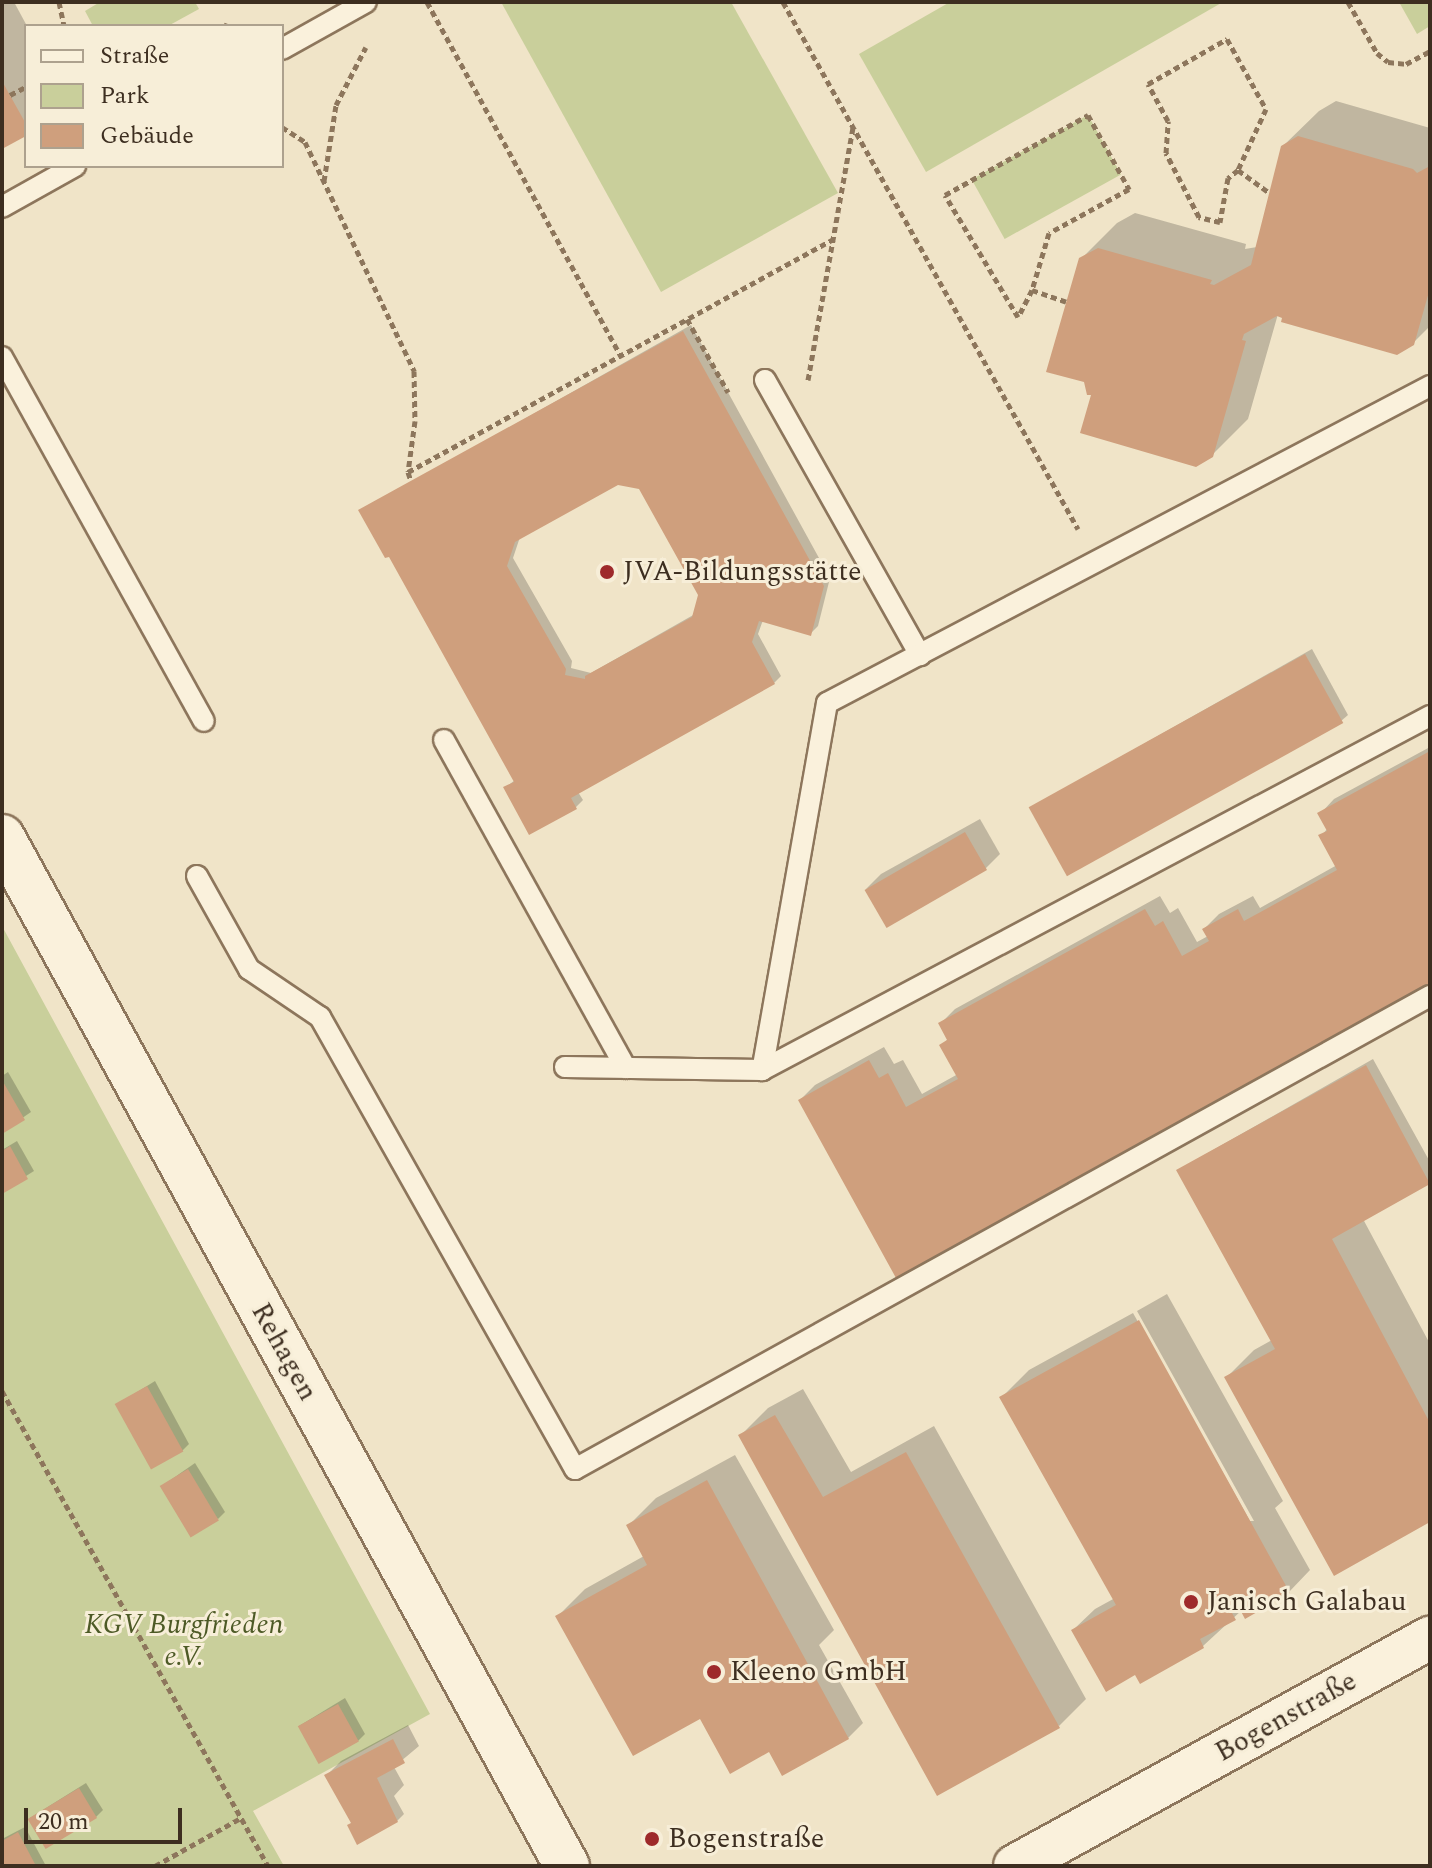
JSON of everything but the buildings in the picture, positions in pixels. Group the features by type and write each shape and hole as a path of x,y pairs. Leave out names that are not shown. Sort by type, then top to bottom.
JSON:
{"street":[{"name":"Rehagen","path":"2,837 567,1866"},
{"name":"Bogenstraße","path":"1015,1866 1430,1638"}],"lane":[{"path":"284,48 366,2"},
{"path":"2,207 71,168"},
{"path":"2,357 204,721"},
{"path":"765,380 920,655"},
{"path":"762,1070 827,703 1430,386"},
{"path":"565,1067 762,1070 1430,716"},
{"path":"444,740 626,1068"},
{"path":"197,876 249,969 320,1017 575,1469 1430,996"}],"path":[{"path":"59,2 64,24"},
{"path":"427,2 621,356"},
{"path":"1348,2 1377,53 1388,62 1406,64 1430,51"},
{"path":"785,4 1096,562"},
{"path":"1227,39 1266,109 1238,170 1228,178 1220,222 1199,217 1166,153 1168,121 1148,84 1227,39"},
{"path":"324,182 336,105 369,41"},
{"path":"10,95 24,88"},
{"path":"1088,115 1129,189 1049,233 1032,290 1018,317 945,195 1088,115"},
{"path":"797,436 836,238 853,127"},
{"path":"284,128 305,142 414,371 415,421 408,472 411,481"},
{"path":"1238,170 1268,192"},
{"path":"408,472 836,238"},
{"path":"1032,290 1066,302"},
{"path":"687,319 732,399 765,380"},
{"path":"2,1391 268,1866"},
{"path":"155,1866 241,1818"}],"green space":[{"path":"100,2 195,2 199,9 172,24 92,24 85,11"},
{"path":"501,2 731,2 838,193 661,292"},
{"path":"950,2 1223,2 926,172 859,54"},
{"path":"1399,2 1430,2 1430,26 1417,34"},
{"path":"1088,115 1121,174 1005,239 972,179"},
{"name":"KGV Burgfrieden e.V.","path":"2,926 430,1714 253,1811 284,1866 2,1866"}],"place":[{"name":"JVA-Bildungsstätte","path":"607,572"},
{"name":"Janisch Galabau","path":"1191,1602"},
{"name":"Kleeno GmbH","path":"714,1672"},
{"name":"Bogenstraße","path":"652,1839"}]}
